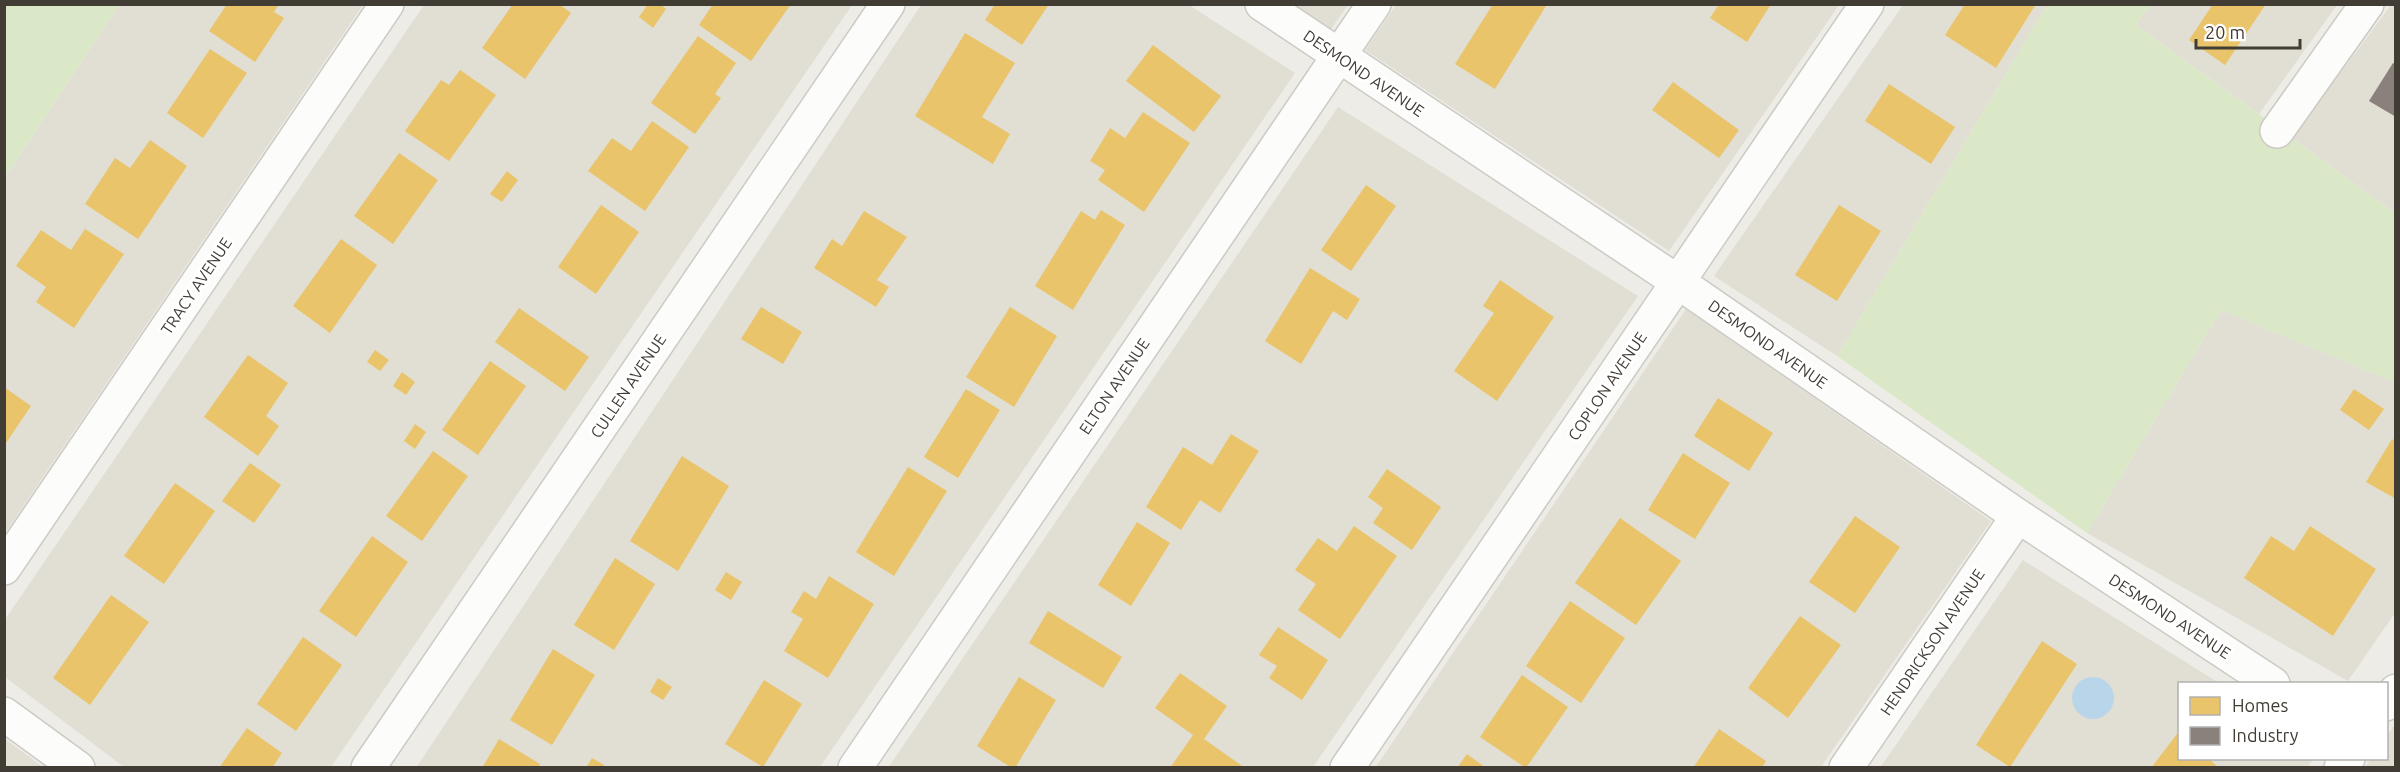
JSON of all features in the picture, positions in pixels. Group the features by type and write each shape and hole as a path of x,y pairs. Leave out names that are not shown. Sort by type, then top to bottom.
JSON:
{"street":[{"name":"TRACY AVENUE","path":"4,568 387,4"},
{"name":"CULLEN AVENUE","path":"368,768 888,4"},
{"name":"DESMOND AVENUE","path":"1262,4 1678,282 2018,516 2270,682"},
{"name":"ELTON AVENUE","path":"855,768 1374,4"},
{"name":"COPLON AVENUE","path":"1347,768 1867,4"},
{"path":"2277,131 2367,4"},
{"name":"HENDRICKSON AVENUE","path":"1846,768 2018,516"},
{"path":"4,714 78,768"}],"shaded area":[{"path":"119,5 363,5 5,533 5,178"},
{"path":"424,5 852,5 331,767 124,767 5,677 4,621"},
{"path":"921,5 1189,5 1295,73 820,767 416,768"},
{"path":"1295,5 1348,5 1331,29"},
{"path":"1396,5 1839,5 1669,251 1365,50"},
{"path":"1903,5 2047,5 1837,356 1714,276"},
{"path":"2150,5 2337,5 2259,114 2136,25"},
{"path":"2391,5 2395,5 2395,213 2292,138"},
{"path":"1338,107 1638,296 1313,767 888,768"},
{"path":"1686,309 1991,521 1821,767 1375,768"},
{"path":"2221,310 2392,381 2395,378 2395,613 2348,681 2087,533"},
{"path":"2023,560 2217,682 2178,682 2178,760 2312,760 2307,768 1880,768"},
{"path":"2395,724 2395,767 2365,767 2370,760 2388,760 2388,734"},
{"path":"5,739 43,767 5,767"}],"green space":[{"path":"4,5 119,5 5,178"},
{"path":"2047,5 2150,5 2136,25 2395,213 2396,378 2392,381 2221,310 2087,533 1837,356"}],"water":[{"path":"2093,677 2101,678 2108,683 2113,690 2113,706 2108,713 2101,718 2093,719 2085,718 2078,713 2073,706 2072,698 2073,690 2078,683 2085,678"}],"building: Homes":[{"path":"227,4 279,4 274,12 284,18 255,62 209,31"},
{"path":"513,4 559,4 571,13 525,79 482,48"},
{"path":"648,4 660,4 666,9 653,28 639,17"},
{"path":"713,4 791,4 751,61 699,25"},
{"path":"995,4 1049,4 1022,45 985,20"},
{"path":"1493,4 1546,6 1495,89 1455,64"},
{"path":"1719,4 1771,4 1747,42 1710,18"},
{"path":"1965,4 2036,4 1996,68 1945,35"},
{"path":"2213,4 2266,4 2225,65 2189,40"},
{"path":"965,33 1015,63 982,117 1010,134 993,164 915,116"},
{"path":"698,36 736,63 715,94 721,98 695,134 651,103"},
{"path":"1153,45 1221,96 1194,132 1126,81"},
{"path":"210,49 247,73 203,138 167,113"},
{"path":"460,70 496,95 449,161 405,131 441,80 449,85"},
{"path":"1673,82 1739,130 1719,158 1652,110"},
{"path":"1889,84 1955,127 1931,164 1865,121"},
{"path":"1143,112 1190,143 1144,212 1098,180 1105,170 1090,161 1110,128 1125,138"},
{"path":"652,121 689,147 645,211 588,171 612,138 631,151"},
{"path":"150,140 187,166 138,239 85,204 115,158 130,168"},
{"path":"399,153 438,180 393,244 354,216"},
{"path":"507,171 518,180 502,202 490,194"},
{"path":"1366,185 1396,206 1351,271 1321,250"},
{"path":"601,205 639,232 596,294 558,267"},
{"path":"1839,205 1881,231 1837,301 1795,275"},
{"path":"1101,210 1125,225 1073,310 1035,286 1081,211 1095,220"},
{"path":"864,211 907,237 877,280 889,287 876,307 814,268 832,239 842,246"},
{"path":"85,229 124,254 74,328 36,302 46,287 16,266 41,230 71,250"},
{"path":"341,239 377,265 330,333 293,306"},
{"path":"1310,268 1360,299 1347,320 1333,311 1301,364 1265,341"},
{"path":"1500,280 1554,317 1497,401 1454,371 1494,313 1483,306"},
{"path":"761,307 802,332 783,364 741,339"},
{"path":"1010,307 1057,336 1014,407 966,377"},
{"path":"519,308 589,357 565,391 495,342"},
{"path":"375,350 389,360 380,371 367,362"},
{"path":"248,355 288,383 266,416 279,426 258,456 204,417"},
{"path":"490,361 526,386 478,455 442,430"},
{"path":"402,372 415,382 406,395 393,386"},
{"path":"4,387 31,406 4,446"},
{"path":"966,389 1000,410 958,478 924,457"},
{"path":"2354,389 2384,409 2369,430 2340,410"},
{"path":"1718,398 1773,433 1749,471 1694,436"},
{"path":"415,424 426,432 415,449 404,441"},
{"path":"1231,434 1259,451 1220,513 1200,500 1181,530 1146,507 1183,447 1212,465"},
{"path":"2392,439 2396,442 2396,499 2366,482"},
{"path":"433,451 468,476 422,541 386,516"},
{"path":"1683,453 1730,483 1695,539 1648,510"},
{"path":"682,456 729,486 678,571 630,541"},
{"path":"250,463 281,485 254,523 222,501"},
{"path":"908,467 947,491 894,576 856,552"},
{"path":"1387,469 1441,507 1412,550 1373,523 1383,508 1368,497"},
{"path":"175,483 215,511 164,584 124,556"},
{"path":"1855,516 1900,547 1855,613 1809,582"},
{"path":"1620,518 1681,561 1636,625 1575,583"},
{"path":"1137,522 1170,543 1131,606 1098,585"},
{"path":"1354,526 1397,556 1340,639 1298,610 1316,584 1295,570 1318,538 1337,551"},
{"path":"2310,526 2376,569 2333,636 2244,578 2271,536 2294,551"},
{"path":"372,536 408,562 356,637 319,611"},
{"path":"615,558 655,584 614,650 574,625"},
{"path":"726,572 742,582 731,600 715,590"},
{"path":"829,576 874,604 828,678 784,651 803,619 791,612 804,591 816,599"},
{"path":"111,595 149,622 90,705 53,678"},
{"path":"1570,601 1625,638 1581,703 1526,666"},
{"path":"1048,611 1122,657 1103,688 1029,643"},
{"path":"1800,616 1841,645 1788,718 1748,688"},
{"path":"1278,627 1328,660 1302,700 1269,678 1277,666 1259,655"},
{"path":"303,637 342,665 296,731 257,704"},
{"path":"2042,641 2077,664 2010,767 1976,745"},
{"path":"553,649 595,675 552,745 510,720"},
{"path":"1180,673 1227,706 1204,739 1245,768 1170,768 1193,735 1155,708"},
{"path":"1522,675 1568,707 1526,768 1480,737"},
{"path":"1019,677 1056,700 1015,768 1012,768 977,746"},
{"path":"658,678 672,687 663,700 650,692"},
{"path":"764,680 802,704 763,767 725,744"},
{"path":"247,728 282,753 272,768 219,768"},
{"path":"1719,729 1766,761 1762,768 1693,768"},
{"path":"2177,734 2178,760 2210,760 2219,768 2151,768"},
{"path":"499,739 540,764 538,768 482,768"},
{"path":"1467,754 1486,768 1457,768"},
{"path":"592,758 604,765 603,768 586,768"}],"building: Industry":[{"path":"2393,63 2396,64 2396,117 2369,101"}]}
